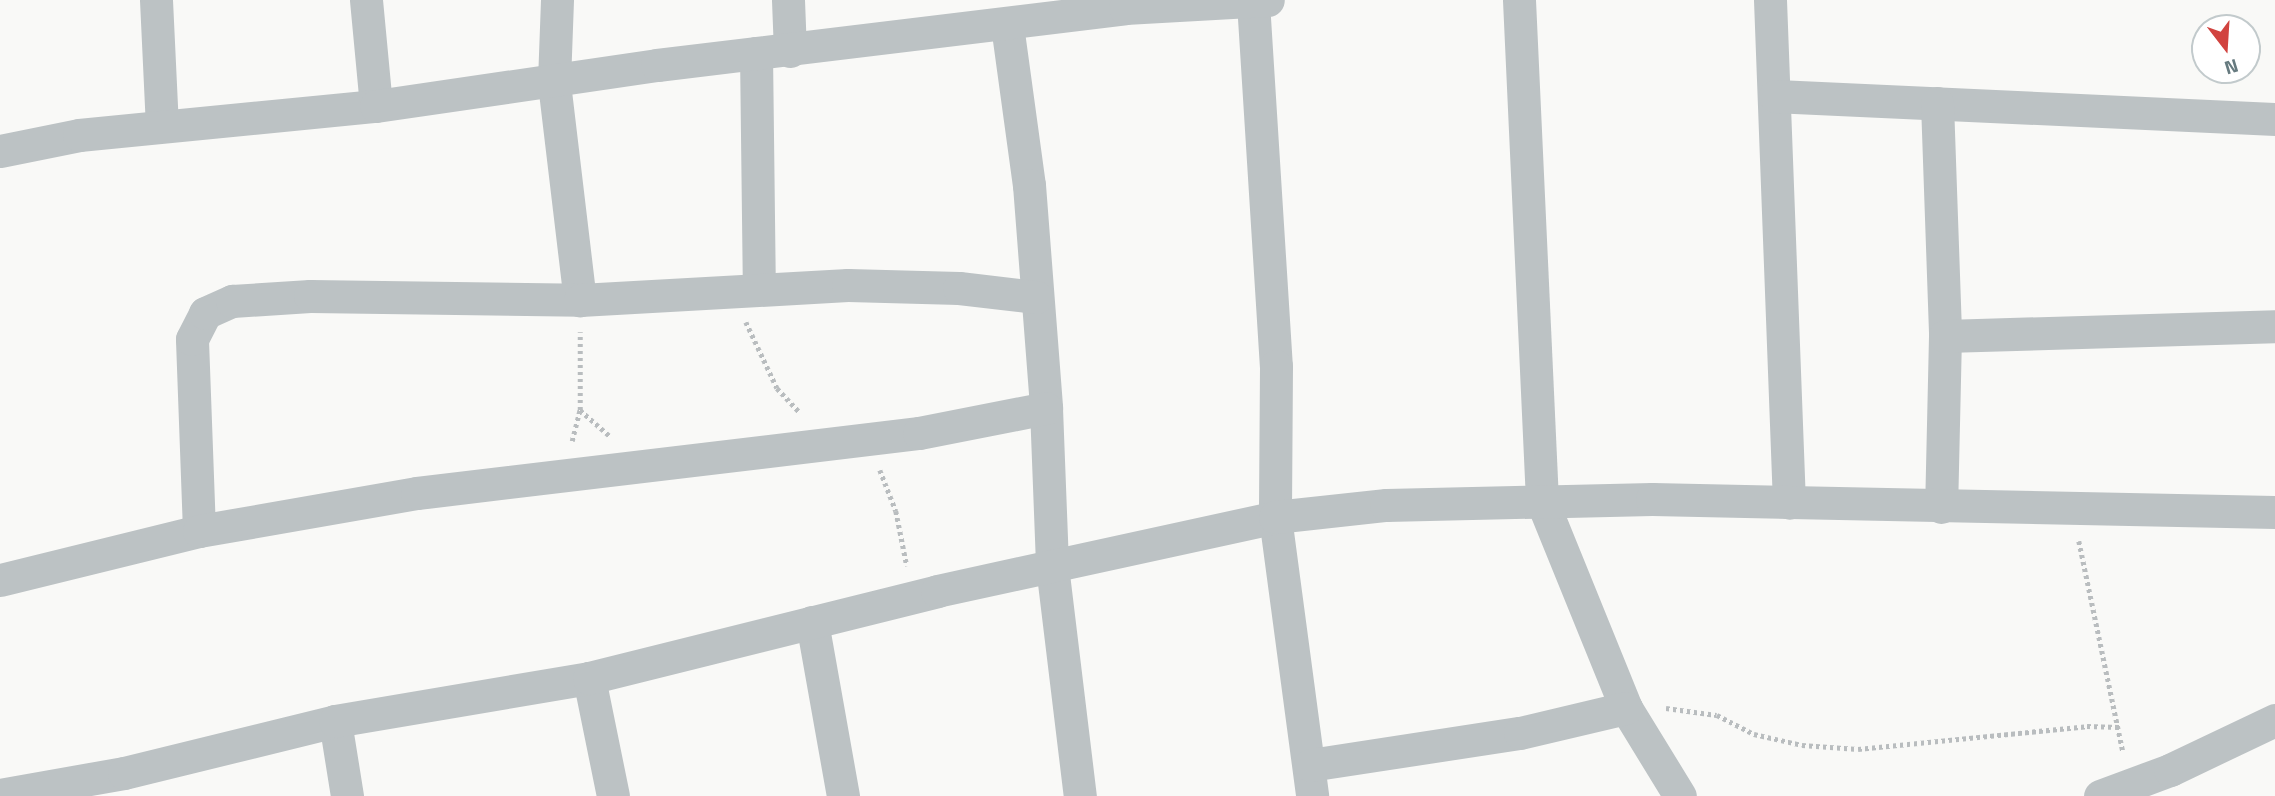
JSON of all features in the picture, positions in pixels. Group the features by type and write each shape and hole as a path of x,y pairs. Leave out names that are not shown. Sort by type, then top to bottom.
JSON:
{"street":[{"path":"156,0 162,126"},
{"path":"366,0 376,106"},
{"path":"557,0 554,83 580,300"},
{"path":"788,0 790,51"},
{"path":"1519,0 1542,501 1626,708 1681,796"},
{"path":"1770,0 1789,503"},
{"path":"1,144 376,106 756,53 1007,25 1125,8 1260,1 1276,366 1275,517 1311,781 1626,708"},
{"path":"1007,25 1029,186 1046,408 1052,566 1080,796"},
{"path":"756,53 759,287"},
{"path":"1775,96 2275,118"},
{"path":"1937,103 1945,336 1941,507"},
{"path":"200,531 192,339 205,313 232,301 310,296 580,300 759,287 959,288 1036,297"},
{"path":"1945,336 2275,326"},
{"path":"0,580 200,531 547,476 919,433 1046,408"},
{"path":"0,795 125,785 335,721 589,678 812,622 1275,517 1386,505 1542,501 2275,512"},
{"path":"812,622 843,796"},
{"path":"589,678 614,796"},
{"path":"2114,789 2175,783 2275,720"},
{"path":"335,721 347,796"}],"path":[{"path":"547,476 570,450 580,410 580,300"},
{"path":"2075,509 2119,727 2114,789"},
{"path":"1626,708 1690,708 1717,715 1754,734 1802,745 1858,749 2087,726 2119,727"}]}
